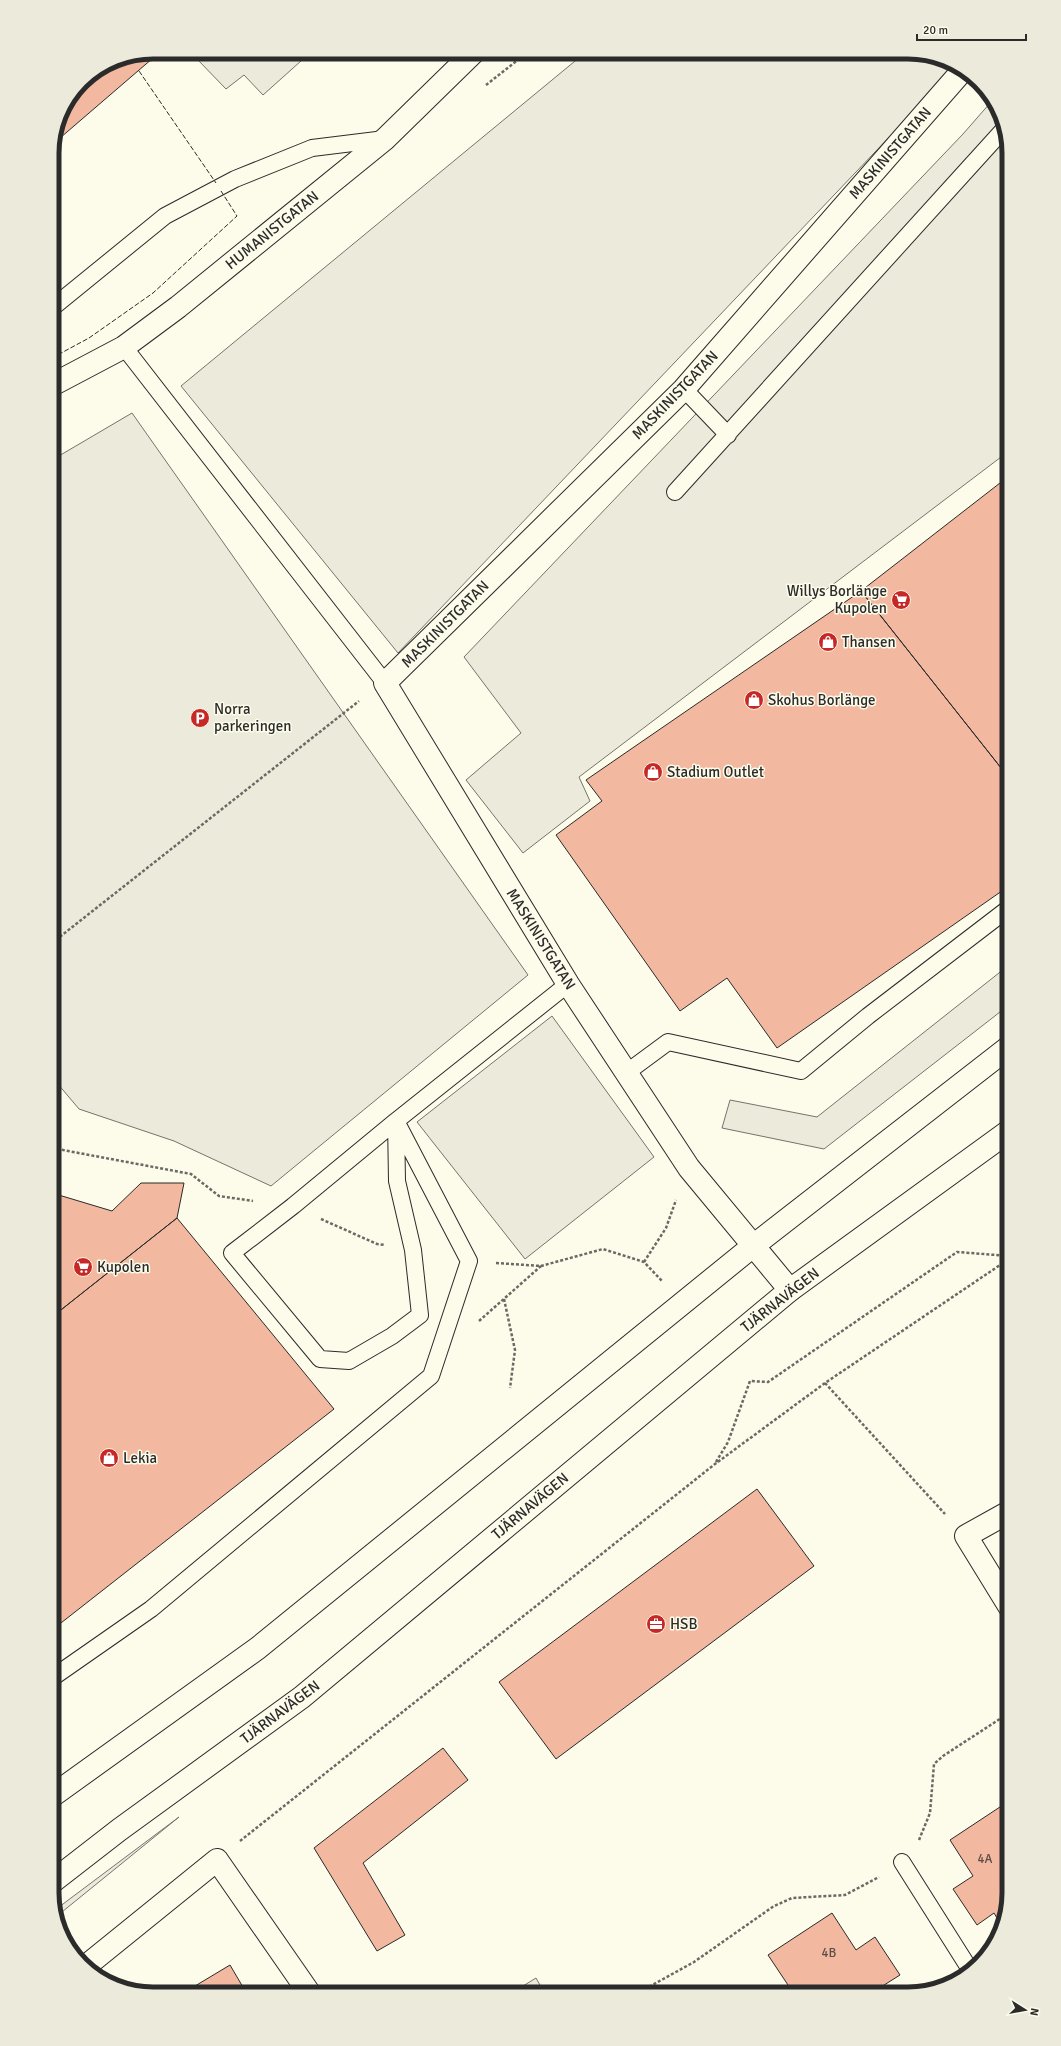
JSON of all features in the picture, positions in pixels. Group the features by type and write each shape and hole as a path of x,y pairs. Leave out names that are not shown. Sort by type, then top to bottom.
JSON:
{"main road":[{"name":"HUMANISTGATAN","path":"59,381 124,347 178,306 385,139 467,59"},
{"name":"MASKINISTGATAN","path":"790,1290 689,1168 568,984 385,683 684,389 959,74"},
{"path":"59,1791 258,1648 753,1246 1002,1052"},
{"name":"TJÄRNAVÄGEN","path":"59,1877 302,1697 790,1290 1002,1135"},
{"path":"1002,1516 966,1536 1002,1595"},
{"path":"90,1962 216,1860 305,1987"}],"lane":[{"path":"675,492 1000,134"},
{"path":"59,302 165,216 235,179 312,148 385,139"},
{"path":"124,347 385,683"},
{"path":"684,389 728,435"},
{"path":"626,1073 668,1042 801,1071 868,1016 1002,913"},
{"path":"396,1121 397,1180 413,1250 420,1314 392,1336 349,1361 320,1359 232,1253 293,1206 396,1121 568,984"},
{"path":"59,1673 151,1608 431,1376 469,1261 396,1121"},
{"path":"902,1862 967,1966"}],"path":[{"path":"59,937 359,700"},
{"path":"59,1149 191,1174 219,1196 293,1206"},
{"path":"644,1262 666,1228"},
{"path":"715,1464 728,1442 750,1381 768,1382 957,1252 1002,1255"},
{"path":"216,1860 715,1464 825,1383 1002,1264"},
{"path":"445,1333 465,1333 541,1266"},
{"path":"504,1298 515,1350 510,1388"},
{"path":"825,1383 966,1536"},
{"path":"649,1987 694,1962 774,1906 792,1898 845,1895 902,1862 918,1841 930,1813 934,1764 942,1756 1002,1717"}],"shaded area":[{"path":"197,59 303,59 263,95 244,75 226,89"},
{"path":"578,59 914,59 938,64 952,71 398,653 181,386"},
{"path":"988,105 999,129 1002,153 1002,456 579,777 590,801 523,853 466,780 521,733 464,657 963,134"},
{"name":"Norra parkeringen","path":"132,413 528,975 271,1186 174,1141 79,1109 59,1085 59,456"},
{"path":"1002,971 1002,1010 824,1149 722,1128 730,1100 817,1117"},
{"path":"552,1016 654,1157 525,1259 417,1122"},
{"path":"179,1817 61,1912 60,1906"},
{"path":"536,1978 541,1987 521,1987"}],"building":[{"path":"152,59 61,137 66,117 78,96 91,82 117,66 135,61"},
{"path":"1002,481 1002,769 861,591"},
{"path":"861,591 1002,769 1002,891 777,1048 727,978 680,1011 556,835 602,801 586,780"},
{"name":"Kupolen","path":"141,1183 184,1183 177,1218 59,1311 59,1195 112,1211"},
{"name":"Kupolen","path":"177,1218 334,1409 59,1625 59,1311"},
{"name":"HSB","path":"757,1489 814,1566 556,1759 499,1682"},
{"path":"443,1748 468,1780 363,1863 405,1935 377,1951 314,1848"},
{"path":"1002,1806 1002,1893 998,1920 994,1913 977,1925 953,1889 973,1876 950,1840"},
{"path":"832,1913 856,1950 875,1937 900,1975 881,1987 789,1987 768,1955"},
{"path":"230,1965 243,1987 193,1987"}],"fence":[{"path":"139,71 216,183"},
{"path":"59,354 89,338 153,293 237,216 221,191"}],"place":[{"name":"Willys Borlänge Kupolen","path":"901,600"},
{"name":"Thansen","path":"828,642"},
{"name":"Skohus Borlänge","path":"754,700"},
{"name":"Norra parkeringen","path":"200,718"},
{"name":"Stadium Outlet","path":"653,772"},
{"name":"Kupolen","path":"83,1267"},
{"name":"Lekia","path":"109,1458"},
{"name":"HSB","path":"656,1624"}]}
